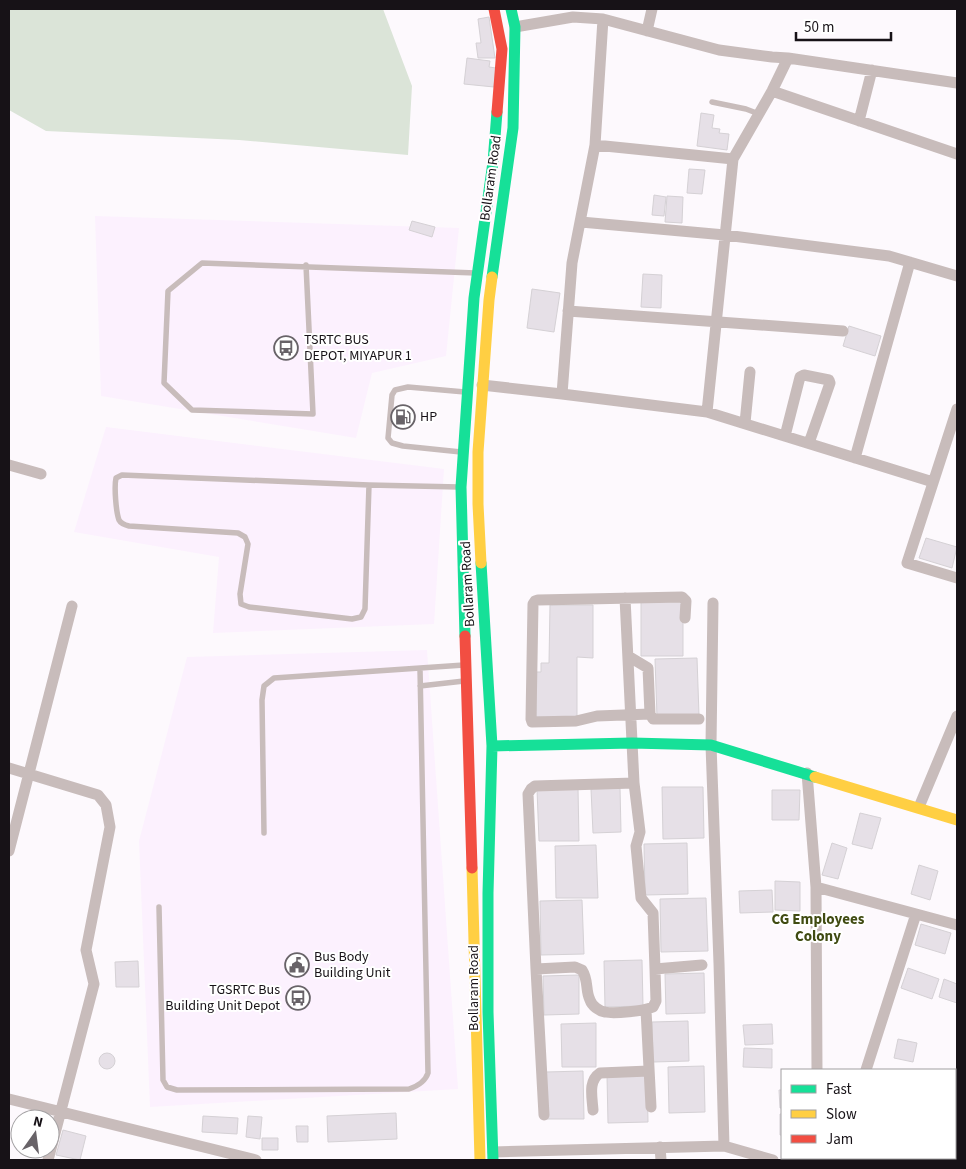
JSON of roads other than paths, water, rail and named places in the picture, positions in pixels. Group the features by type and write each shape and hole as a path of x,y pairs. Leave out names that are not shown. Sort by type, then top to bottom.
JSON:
{"main road":[{"name":"Bollaram Road","path":"480,1160 461,487 474,298 493,162 502,49 494,9"},
{"name":"Bollaram Road","path":"493,1156 488,1012 490,928 488,893 492,746 478,504 478,452 482,386 493,275 513,128 515,27 510,9"},
{"path":"492,746 632,743 711,746 807,773 957,820"}],"street":[{"path":"647,31 652,9"},
{"path":"515,27 573,17 603,20 719,50 788,58 957,83"},
{"path":"562,394 572,264 595,145 603,20"},
{"path":"707,412 733,159 772,91 788,58"},
{"path":"859,121 872,70"},
{"path":"772,91 957,154"},
{"path":"595,145 733,159"},
{"path":"580,222 725,235 889,256 957,276"},
{"path":"855,458 910,262"},
{"path":"568,311 843,331"},
{"path":"744,423 750,372"},
{"path":"785,436 800,378 804,375 828,380 830,383 809,443"},
{"path":"482,386 707,412 932,482"},
{"path":"957,409 907,563 957,578"},
{"path":"9,465 41,474"},
{"path":"650,714 597,716 568,722 536,723 531,720 533,604 535,601 682,597 686,601 686,618"},
{"path":"536,969 575,967 582,970 587,978 590,1000 596,1008 605,1012 646,1010 653,1008 656,1001 653,913 641,898 636,846 640,832 634,783 625,598"},
{"path":"713,603 711,746 720,962 724,1146"},
{"path":"9,852 72,606"},
{"path":"628,656 648,668 650,714 653,719 699,719"},
{"path":"919,807 957,716"},
{"path":"9,768 98,795 106,806 110,827 86,950 94,984 60,1112 249,1159"},
{"path":"807,773 816,887 817,1069"},
{"path":"544,1115 528,794 530,789 535,786 634,783"},
{"path":"816,887 957,925"},
{"path":"866,1069 916,914"},
{"path":"655,969 702,964"},
{"path":"646,1010 651,1107"},
{"path":"593,1110 592,1084 594,1077 600,1073 649,1071"},
{"path":"9,1100 47,1109"},
{"path":"493,1156 568,1155 660,1147 724,1146 773,1160"},
{"path":"660,1147 661,1160"}],"lane":[{"path":"712,102 746,109 758,114"},
{"path":"306,266 313,414 192,410 164,383 168,291 202,263 306,266 477,273 493,275"},
{"path":"463,452 392,444 388,438 392,395 395,390 408,387 468,392"},
{"path":"369,485 366,609 361,617 352,619 249,608 241,604 240,594 248,544 245,537 238,534 122,524 119,520 115,484 116,478 122,476 461,487"},
{"path":"264,834 262,700 264,686 274,678 420,669 466,664"},
{"path":"159,908 164,1080 167,1088 177,1090 409,1089 426,1079 428,1063 420,669"},
{"path":"420,686 466,680"}],"place":[{"name":"TSRTC BUS DEPOT, MIYAPUR 1","path":"286,348"},
{"name":"HP","path":"403,417"},
{"name":"Bus Body Building Unit","path":"297,965"},
{"name":"TGSRTC Bus Building Unit Depot","path":"298,998"}],"district":[{"name":"CG Employees Colony","path":"818,928"}]}
